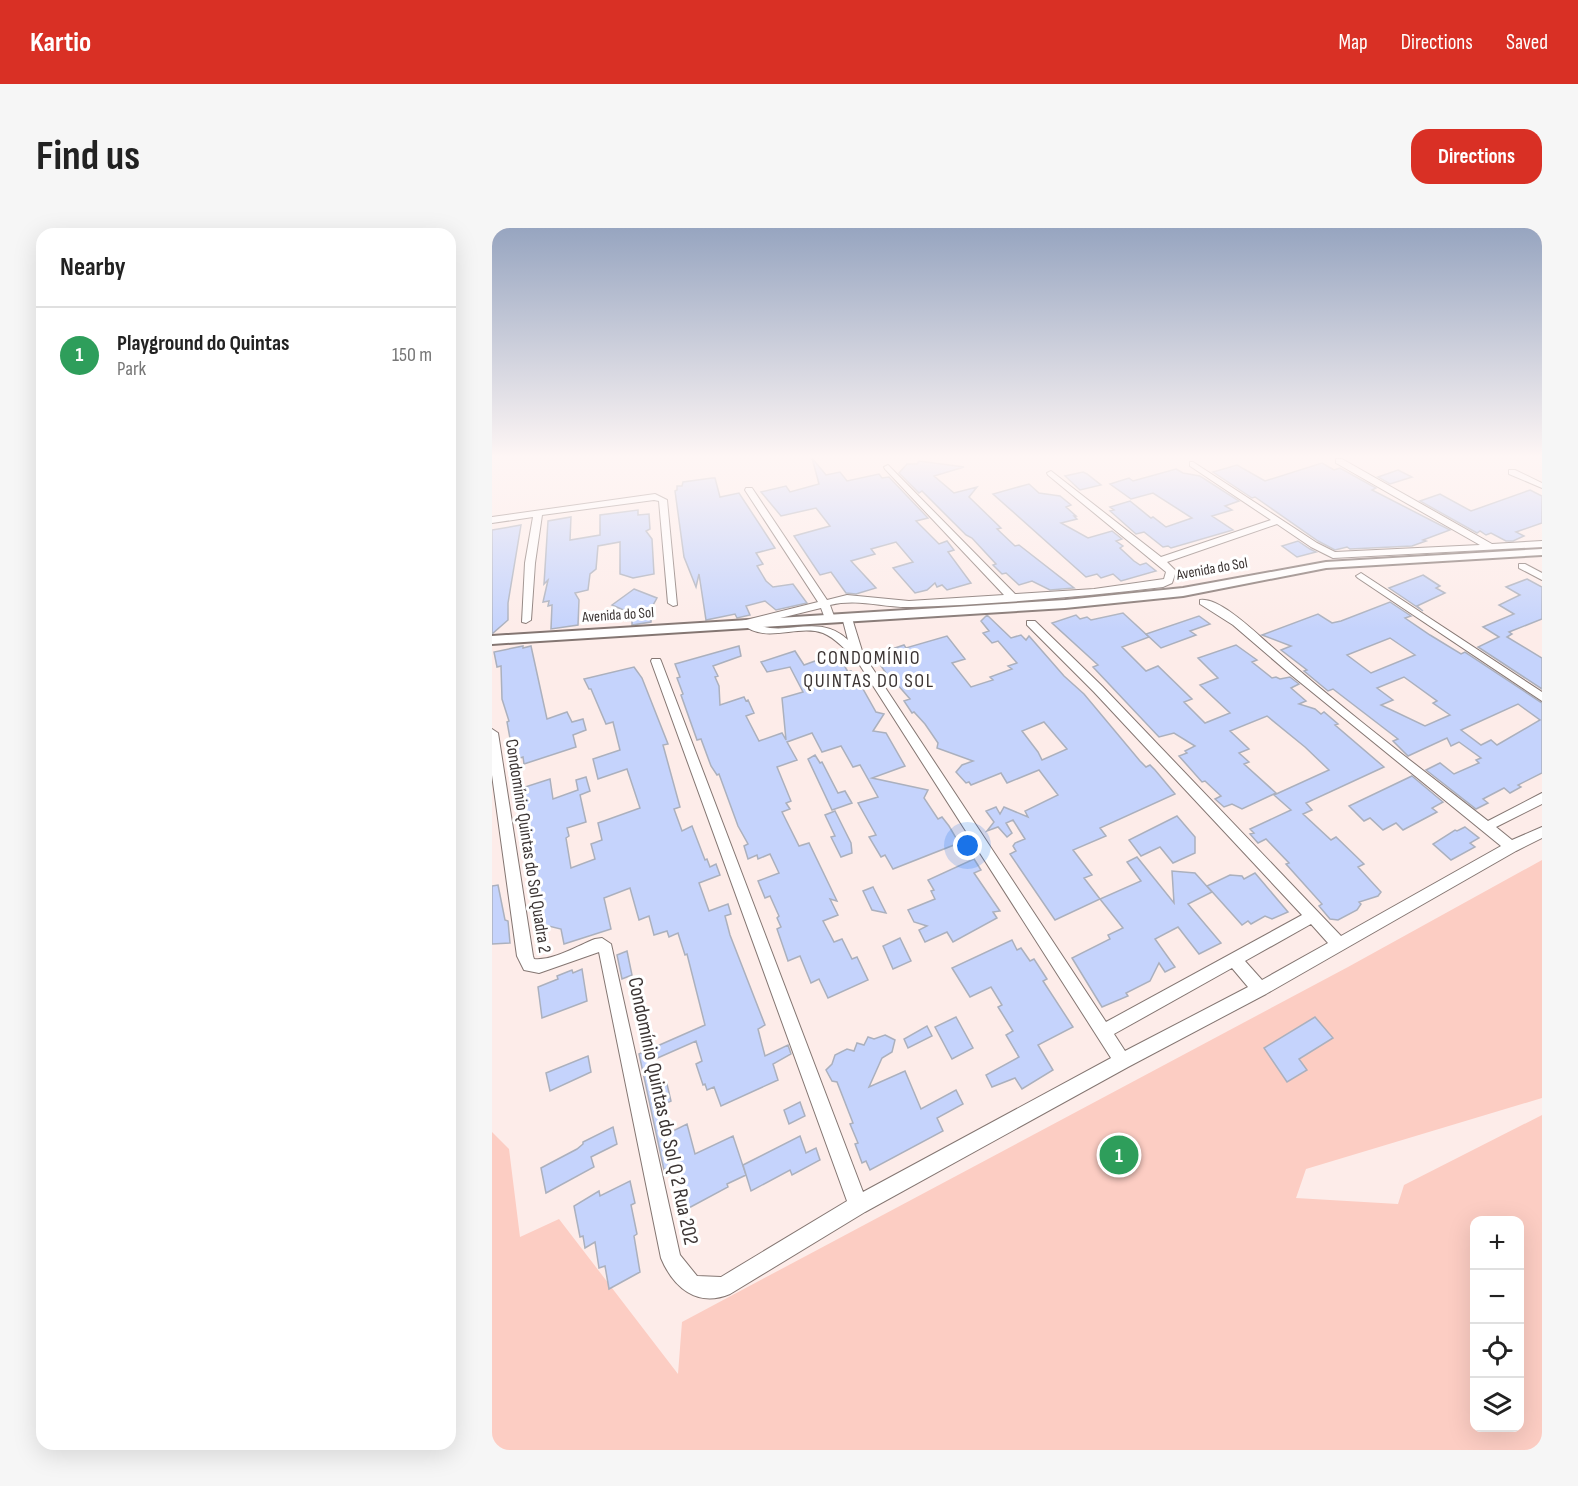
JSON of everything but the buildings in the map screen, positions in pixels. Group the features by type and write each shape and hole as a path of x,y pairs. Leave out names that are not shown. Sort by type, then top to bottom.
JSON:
{"street":[{"path":"492,520 530,515"},
{"path":"526,620 530,563 538,515"},
{"path":"666,515 673,603"},
{"path":"766,515 824,603 826,623 857,654 1122,1061"},
{"path":"934,515 1012,597"},
{"path":"746,623 824,603 857,598 909,604 1103,591 1163,584 1169,580 1171,571 1101,515"},
{"path":"1268,515 1333,555 1542,544"},
{"path":"1434,515 1491,547"},
{"path":"1160,561 1277,521"},
{"name":"Avenida do Sol","path":"492,640 746,623 826,623 887,616 1136,597 1183,591 1326,565 1542,552"},
{"path":"1522,566 1542,577"},
{"path":"1361,576 1542,697"},
{"path":"1204,602 1234,622 1511,847"},
{"path":"847,621 857,654"},
{"path":"746,623 759,630 810,628 826,623"},
{"path":"1031,623 1098,689 1340,944"},
{"path":"810,628 827,641 857,654"},
{"path":"656,661 858,1205 1122,1061 1260,989 1511,847 1542,832"},
{"name":"Condomínio Quintas do Sol Quadra 2","path":"492,733 525,956 529,965 539,966 554,962 585,948 602,945"},
{"path":"1494,823 1542,798"},
{"path":"1104,1031 1313,916"},
{"name":"Condomínio Quintas do Sol Q 2 Rua 202","path":"602,945 606,949 671,1258 683,1280 698,1287 723,1287 858,1205"},
{"path":"1234,960 1260,989"}],"shaded area":[{"path":"1542,860 1542,1098 1306,1169 1296,1198 1398,1204 1404,1185 1542,1115 1542,1450 492,1450 492,1132 509,1149 520,1237 559,1219 678,1374 682,1322 1348,967"}],"place":[{"name":"Playground do Quintas","path":"1119,1155"}],"district":[{"name":"CONDOMÍNIO QUINTAS DO SOL","path":"869,670"}]}
